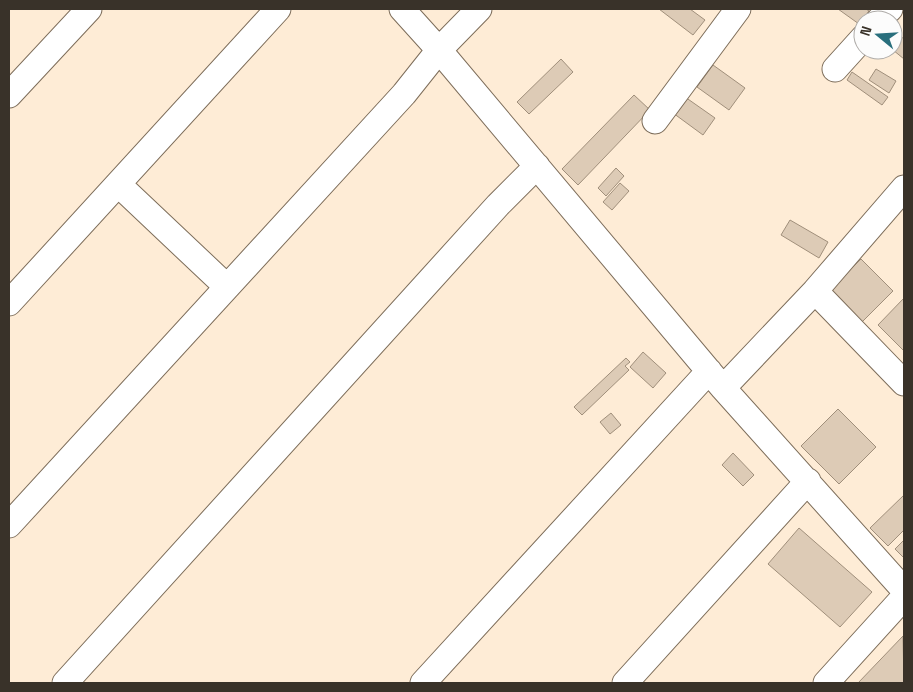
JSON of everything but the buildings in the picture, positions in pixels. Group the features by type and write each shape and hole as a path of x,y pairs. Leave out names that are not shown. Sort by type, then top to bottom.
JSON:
{"street":[{"path":"9,95 88,9"},
{"path":"9,302 278,9"},
{"path":"402,9 439,50 716,380 904,590"},
{"path":"9,525 404,94 439,50 479,9"},
{"path":"655,121 738,9"},
{"path":"834,69 853,49"},
{"path":"65,683 491,213 537,166"},
{"path":"118,184 227,287"},
{"path":"424,683 716,380 816,291 904,188"},
{"path":"816,291 904,382"},
{"path":"625,683 808,481"},
{"path":"826,683 904,597"}]}
